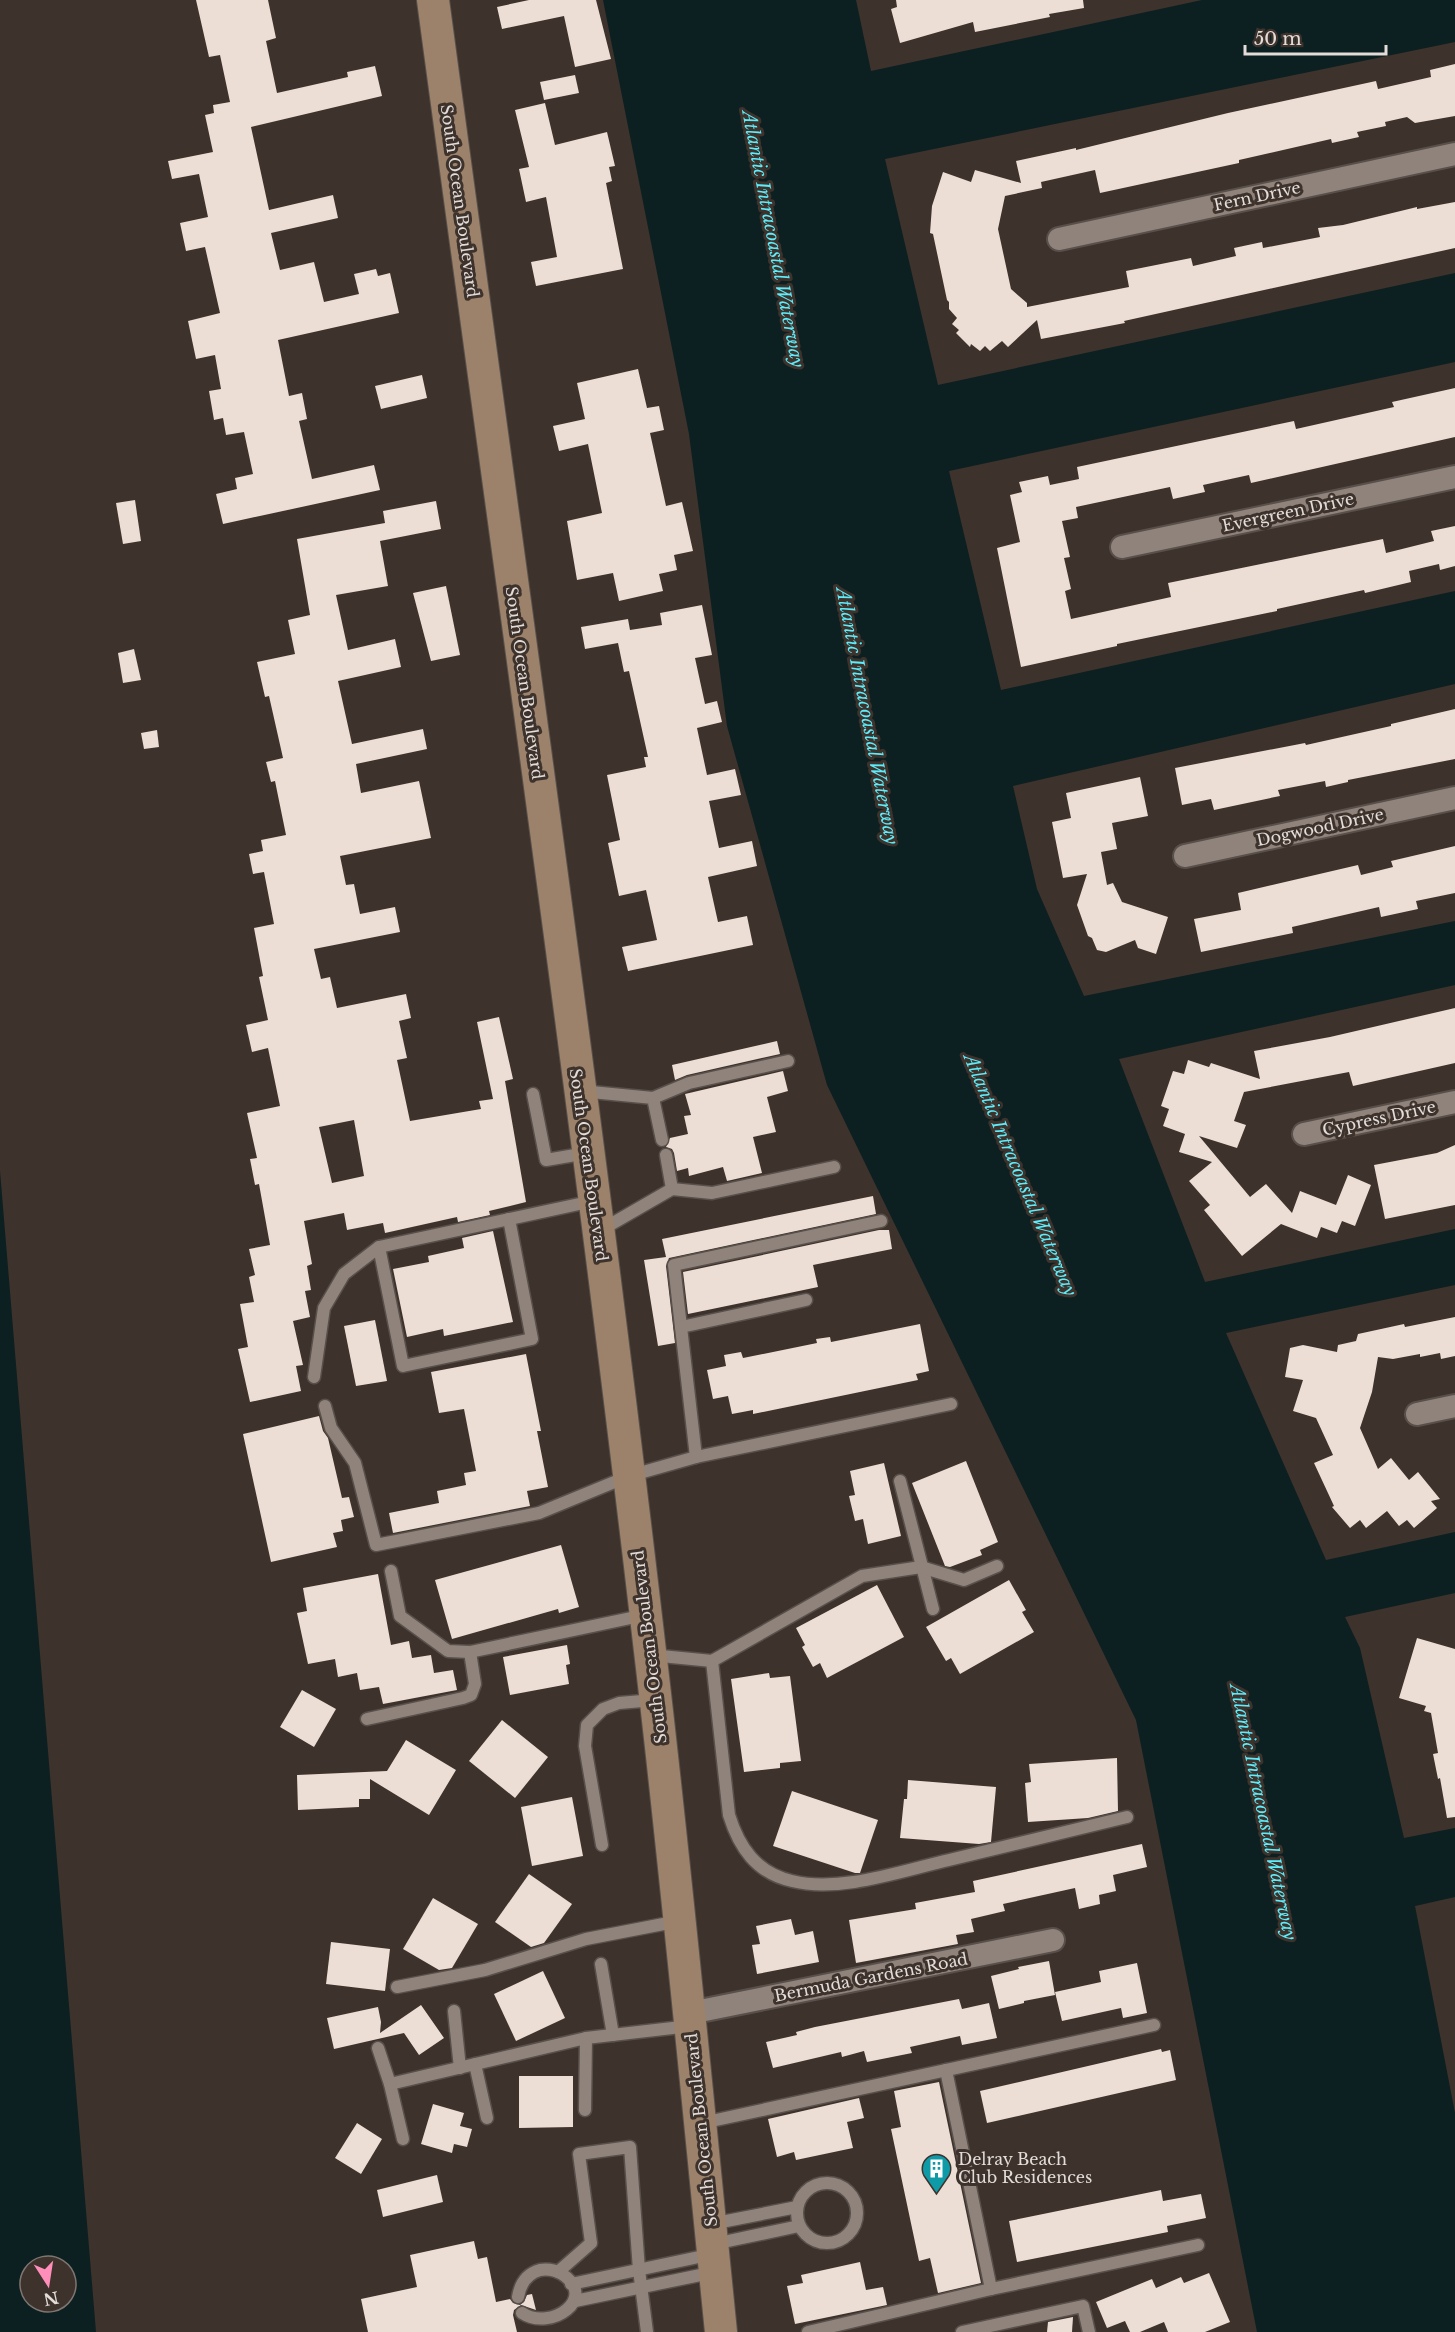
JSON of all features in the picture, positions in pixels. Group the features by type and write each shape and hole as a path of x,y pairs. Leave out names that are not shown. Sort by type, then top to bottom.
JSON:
{"main road":[{"name":"South Ocean Boulevard","path":"433,0 588,1152 629,1476 691,2019 722,2332"}],"street":[{"name":"Fern Drive","path":"1059,238 1455,154"},
{"name":"Evergreen Drive","path":"1122,547 1455,477"},
{"name":"Dogwood Drive","path":"1185,856 1455,798"},
{"name":"Cypress Drive","path":"1304,1134 1455,1102"},
{"path":"1417,1414 1455,1406"},
{"name":"Bermuda Gardens Road","path":"691,2019 1053,1940"}],"lane":[{"path":"579,1091 653,1098 689,1083 788,1061"},
{"path":"533,1095 546,1160 588,1152"},
{"path":"653,1098 662,1140"},
{"path":"666,1155 672,1189"},
{"path":"598,1231 672,1189 712,1193 834,1167"},
{"path":"314,1377 324,1308 344,1274 379,1247 594,1201"},
{"path":"379,1247 403,1366 532,1339 509,1219"},
{"path":"696,1457 674,1265 881,1221"},
{"path":"681,1327 806,1300"},
{"path":"325,1407 332,1428 355,1462 376,1545 539,1513 629,1476 696,1457 951,1404"},
{"path":"900,1481 933,1609"},
{"path":"651,1655 712,1661 862,1576 921,1567 964,1580 997,1566"},
{"path":"391,1571 400,1616 448,1650 470,1652 646,1615"},
{"path":"367,1719 471,1695 475,1684 470,1652"},
{"path":"712,1661 729,1815 736,1839 750,1858 770,1873 792,1882 845,1885 1126,1817"},
{"path":"602,1845 585,1746 587,1725 603,1709 620,1703 656,1700"},
{"path":"397,1987 485,1970 586,1939 680,1921"},
{"path":"601,1964 613,2035"},
{"path":"454,2011 460,2068"},
{"path":"390,2084 586,2038 613,2035 691,2019"},
{"path":"701,2123 1154,2025"},
{"path":"585,2110 586,2038"},
{"path":"378,2048 390,2084 403,2139"},
{"path":"475,2064 488,2118"},
{"path":"946,2070 991,2289"},
{"path":"558,2272 591,2242 579,2154 630,2147 639,2270 647,2332"},
{"path":"575,2301 641,2287 797,2207 806,2191 814,2185 832,2183 849,2192 857,2209 854,2227 840,2240 821,2242 812,2239 799,2226 797,2207"},
{"path":"571,2284 639,2270 799,2226"},
{"path":"808,2332 991,2289 1198,2245"},
{"path":"518,2297 520,2287 532,2273 550,2270 558,2272 571,2284 575,2301 568,2317 553,2329 535,2324 522,2313"},
{"path":"962,2332 1083,2306 1089,2332"}],"water":[{"name":"Atlantic Intracoastal Waterway","path":"603,0 856,0 871,71 1202,0 1455,0 1455,42 885,159 938,385 1455,273 1455,362 949,471 1001,690 1455,591 1455,684 1013,786 1037,889 1084,996 1455,921 1455,985 1119,1059 1205,1282 1455,1229 1455,1285 1226,1333 1326,1560 1455,1532 1455,1593 1345,1617 1360,1648 1404,1838 1455,1828 1455,1897 1415,1906 1455,2113 1455,2332 1257,2332 1136,1720 827,1085 727,726 689,434"},
{"path":"0,1171 96,2332 0,2332"}],"building":[{"path":"196,0 268,0 276,38 266,41 277,93 348,77 347,72 375,66 382,96 251,127 269,210 333,195 338,218 271,233 280,270 314,262 324,302 359,294 354,274 376,269 378,276 390,273 399,313 278,340 289,396 302,393 307,419 299,421 312,479 374,465 380,490 223,524 216,494 237,489 235,478 253,474 244,432 226,435 223,418 214,420 209,391 221,389 215,355 196,359 188,321 220,313 205,247 186,251 180,223 208,217 199,174 172,179 168,161 213,152 205,115 214,113 213,105 230,102 220,55 209,57"},
{"path":"529,0 596,0 611,59 575,67 564,16 502,29 497,7"},
{"path":"896,0 1083,0 1084,8 975,32 973,22 900,43 891,9 897,7"},
{"path":"1455,64 1455,116 1415,123 1407,117 1385,122 1386,126 1357,132 1359,137 1332,143 1331,139 1239,160 1239,163 1100,193 1095,170 1041,182 1042,188 1005,196 998,229 1011,289 1027,303 1027,307 1129,287 1126,271 1191,258 1193,266 1236,256 1234,248 1262,242 1263,248 1320,237 1318,228 1343,225 1417,207 1417,209 1455,202 1455,248 1124,321 1125,323 1041,339 1037,320 1008,347 1002,341 990,351 985,346 980,351 971,344 970,347 956,333 959,330 952,324 957,318 949,309 933,234 930,233 932,206 943,172 971,182 975,170 1021,183 1016,161 1076,148 1076,150 1228,113 1376,81 1378,89 1431,77 1430,70"},
{"path":"575,75 579,93 544,100 540,82"},
{"path":"545,103 555,145 607,132 615,166 609,167 612,181 606,183 623,269 536,286 531,262 557,257 546,197 526,202 519,169 529,167 515,110"},
{"path":"638,369 647,408 659,406 664,430 650,433 666,506 682,502 693,551 674,555 677,570 659,574 663,591 619,601 613,573 577,580 567,521 602,513 588,444 559,451 553,426 585,419 577,383"},
{"path":"422,375 427,398 381,409 375,386"},
{"path":"1455,388 1455,437 1251,483 1249,475 1203,485 1205,492 1173,499 1170,487 1076,507 1078,518 1062,521 1070,557 1064,558 1071,589 1065,591 1071,619 1171,597 1168,583 1383,539 1386,553 1434,541 1431,531 1455,526 1455,566 1440,570 1439,564 1409,571 1411,582 1365,593 1364,590 1021,667 997,548 1020,542 1010,495 1022,492 1019,482 1048,476 1050,485 1079,479 1077,467 1294,421 1296,429 1394,407 1392,402"},
{"path":"135,500 141,541 123,544 116,503"},
{"path":"436,501 441,529 380,541 388,586 336,595 348,650 395,639 401,667 338,681 352,744 423,729 427,749 356,764 361,793 419,781 431,838 340,856 346,885 354,884 360,914 395,907 400,932 314,949 321,979 330,977 337,1008 406,994 411,1018 399,1021 407,1058 397,1060 410,1121 481,1109 479,1101 493,1099 477,1022 499,1017 513,1079 505,1081 526,1202 489,1211 490,1215 458,1222 457,1217 385,1233 383,1223 347,1230 344,1213 304,1221 312,1264 307,1266 311,1290 305,1291 310,1317 293,1321 303,1365 296,1366 301,1391 250,1402 238,1349 248,1347 240,1304 254,1302 249,1277 255,1275 249,1249 270,1245 259,1184 255,1185 250,1159 257,1158 247,1113 280,1106 268,1048 252,1052 246,1025 268,1020 259,977 263,976 254,928 274,924 264,872 253,874 249,854 263,851 261,840 286,835 275,781 271,782 266,762 283,758 269,696 265,697 257,662 295,654 288,620 310,615 297,539 385,523 383,511","holes":["354,1120 364,1176 332,1183 319,1127"]},
{"path":"446,586 460,655 431,661 413,593"},
{"path":"702,605 712,655 695,658 705,704 717,701 722,722 697,728 707,775 735,769 741,795 709,801 719,848 752,841 757,866 708,877 718,922 747,916 753,945 628,971 622,947 657,940 646,890 619,896 608,843 620,840 607,775 646,767 644,757 648,757 629,671 624,672 618,643 585,649 581,627 628,619 630,630 662,625 660,613"},
{"path":"134,649 141,680 123,683 118,653"},
{"path":"1455,709 1455,759 1348,780 1348,782 1326,787 1325,781 1278,790 1280,796 1214,810 1211,799 1182,805 1175,768 1305,743 1306,745"},
{"path":"157,730 159,747 144,749 141,733"},
{"path":"1140,777 1148,816 1112,823 1117,849 1101,852 1107,885 1113,883 1122,902 1168,917 1156,954 1138,948 1135,940 1106,952 1097,950 1092,938 1088,936 1077,905 1087,874 1063,878 1052,822 1071,818 1066,793"},
{"path":"1455,846 1455,893 1416,901 1418,909 1381,917 1379,907 1292,927 1293,933 1201,952 1194,919 1241,910 1238,893 1358,865 1361,875 1393,867 1391,861"},
{"path":"1455,1008 1455,1063 1353,1086 1349,1072 1244,1092 1234,1121 1246,1125 1237,1148 1199,1136 1250,1197 1266,1184 1292,1213 1300,1191 1336,1205 1348,1175 1371,1185 1355,1226 1342,1221 1337,1233 1321,1227 1317,1238 1281,1224 1242,1256 1204,1210 1210,1205 1189,1181 1212,1162 1179,1152 1185,1134 1163,1126 1169,1109 1161,1106 1173,1071 1184,1074 1188,1060 1209,1067 1211,1063 1260,1079 1254,1051 1330,1037"},
{"path":"777,1041 780,1054 687,1075 675,1080 672,1065"},
{"path":"783,1071 788,1091 767,1097 776,1132 753,1137 762,1173 727,1181 723,1167 689,1176 688,1168 677,1171 674,1153 672,1149 666,1147 670,1138 688,1134 684,1116 691,1115 685,1094"},
{"path":"1455,1145 1455,1205 1385,1219 1374,1165 1437,1153"},
{"path":"873,1196 876,1214 669,1258 666,1266 675,1343 658,1346 644,1260 666,1257 662,1239"},
{"path":"879,1230 889,1230 892,1249 813,1265 818,1287 688,1314 683,1272"},
{"path":"493,1231 513,1322 444,1336 443,1329 407,1337 393,1269 429,1262 428,1256 464,1248 462,1238"},
{"path":"1455,1317 1455,1356 1441,1359 1440,1353 1393,1359 1378,1357 1372,1392 1360,1428 1378,1469 1391,1458 1409,1480 1418,1472 1440,1499 1431,1501 1437,1508 1414,1528 1407,1520 1399,1526 1387,1511 1366,1528 1360,1520 1350,1528 1332,1507 1334,1506 1314,1463 1333,1455 1316,1418 1293,1411 1303,1380 1285,1377 1290,1348 1303,1345 1337,1352 1338,1345 1356,1341 1358,1334 1404,1324 1405,1327"},
{"path":"375,1320 387,1381 356,1386 344,1326"},
{"path":"920,1324 929,1371 916,1374 918,1380 753,1414 753,1410 732,1414 728,1396 713,1399 707,1370 726,1366 724,1355 741,1352 743,1358 817,1343 816,1339 830,1337 831,1342"},
{"path":"526,1354 541,1431 537,1431 548,1487 527,1491 530,1506 393,1533 389,1513 439,1503 437,1491 466,1485 464,1473 476,1471 464,1409 439,1413 431,1372"},
{"path":"319,1416 323,1431 328,1438 342,1498 349,1497 354,1517 341,1520 343,1531 333,1533 337,1547 271,1562 243,1434"},
{"path":"966,1461 998,1542 980,1550 982,1555 950,1567 945,1566 912,1483"},
{"path":"884,1463 901,1536 868,1544 863,1519 855,1521 849,1496 855,1495 850,1471"},
{"path":"561,1545 579,1607 559,1613 558,1609 452,1639 435,1580"},
{"path":"378,1574 391,1645 409,1641 412,1658 431,1655 434,1673 453,1670 457,1690 383,1704 379,1687 360,1690 357,1673 338,1677 335,1659 308,1664 297,1613 307,1611 303,1588"},
{"path":"1009,1580 1026,1610 1022,1612 1034,1632 960,1674 951,1658 946,1661 926,1627"},
{"path":"877,1585 904,1637 827,1678 820,1663 813,1667 802,1647 805,1645 796,1628"},
{"path":"1417,1638 1455,1649 1455,1817 1447,1818 1440,1778 1438,1779 1433,1754 1438,1753 1431,1713 1424,1711 1426,1706 1399,1698"},
{"path":"567,1645 570,1664 566,1665 569,1684 510,1695 503,1657"},
{"path":"769,1673 770,1678 790,1676 801,1761 780,1763 780,1768 744,1772 731,1679"},
{"path":"302,1690 336,1709 314,1747 280,1727"},
{"path":"502,1720 548,1757 515,1798 469,1761"},
{"path":"406,1740 456,1770 429,1815 370,1779 370,1799 359,1799 359,1807 298,1810 297,1775 387,1771"},
{"path":"1117,1758 1118,1811 1088,1818 1028,1822 1025,1783 1031,1782 1029,1764"},
{"path":"908,1780 996,1787 991,1842 979,1844 900,1838"},
{"path":"792,1791 878,1820 860,1873 773,1846"},
{"path":"572,1797 583,1856 532,1866 521,1807"},
{"path":"1142,1844 1147,1867 1113,1875 1116,1891 1099,1895 1100,1904 1079,1909 1075,1888 1003,1904 1005,1911 971,1919 974,1932 956,1935 958,1944 856,1963 849,1920 916,1909 915,1903 975,1892 973,1881"},
{"path":"529,1874 572,1904 544,1943 531,1947 495,1922"},
{"path":"433,1898 478,1924 452,1968 439,1970 403,1949"},
{"path":"791,1919 795,1935 813,1931 819,1962 757,1974 752,1945 760,1944 756,1926"},
{"path":"331,1942 390,1949 385,1991 326,1984"},
{"path":"1049,1961 1055,1995 999,2009 991,1976 1019,1969 1018,1967"},
{"path":"1137,1963 1147,2013 1123,2018 1121,2008 1062,2021 1055,1992 1101,1982 1099,1971"},
{"path":"543,1971 565,2018 516,2041 494,1994"},
{"path":"959,1999 962,2009 989,2003 997,2038 962,2045 960,2036 910,2047 912,2053 867,2062 864,2051 842,2057 841,2052 773,2068 766,2042 797,2035 796,2032 815,2027"},
{"path":"421,2005 444,2038 419,2055 404,2033 334,2049 327,2018 378,2007 381,2022 380,2033"},
{"path":"1161,2049 1162,2052 1170,2050 1176,2080 987,2123 980,2091"},
{"path":"519,2076 573,2076 573,2127 519,2128"},
{"name":"Delray Beach Club Residences","path":"939,2082 981,2283 938,2293 930,2258 919,2261 891,2129 901,2127 894,2091"},
{"path":"859,2098 864,2118 847,2122 853,2148 796,2160 794,2152 777,2157 768,2119"},
{"path":"433,2104 464,2113 460,2126 472,2129 467,2147 454,2144 452,2153 421,2144"},
{"path":"357,2123 382,2139 361,2174 335,2158"},
{"path":"437,2175 443,2202 383,2217 377,2190"},
{"path":"1161,2190 1163,2201 1201,2194 1206,2218 1167,2226 1168,2232 1017,2262 1009,2221"},
{"path":"474,2241 478,2259 487,2257 496,2302 510,2299 513,2303 520,2305 527,2295 532,2294 536,2310 521,2305 514,2310 517,2332 368,2332 361,2299 417,2287 410,2255"},
{"path":"860,2262 866,2290 883,2287 887,2305 795,2324 787,2286 803,2283 801,2275"},
{"path":"1209,2273 1230,2322 1205,2332 1168,2332 1164,2322 1140,2332 1130,2332 1125,2321 1107,2328 1096,2302 1152,2279 1156,2288 1181,2277 1184,2283"},
{"path":"1073,2317 1072,2332 1047,2332 1048,2322"}],"place":[{"name":"Delray Beach Club Residences","path":"937,2194"}]}
